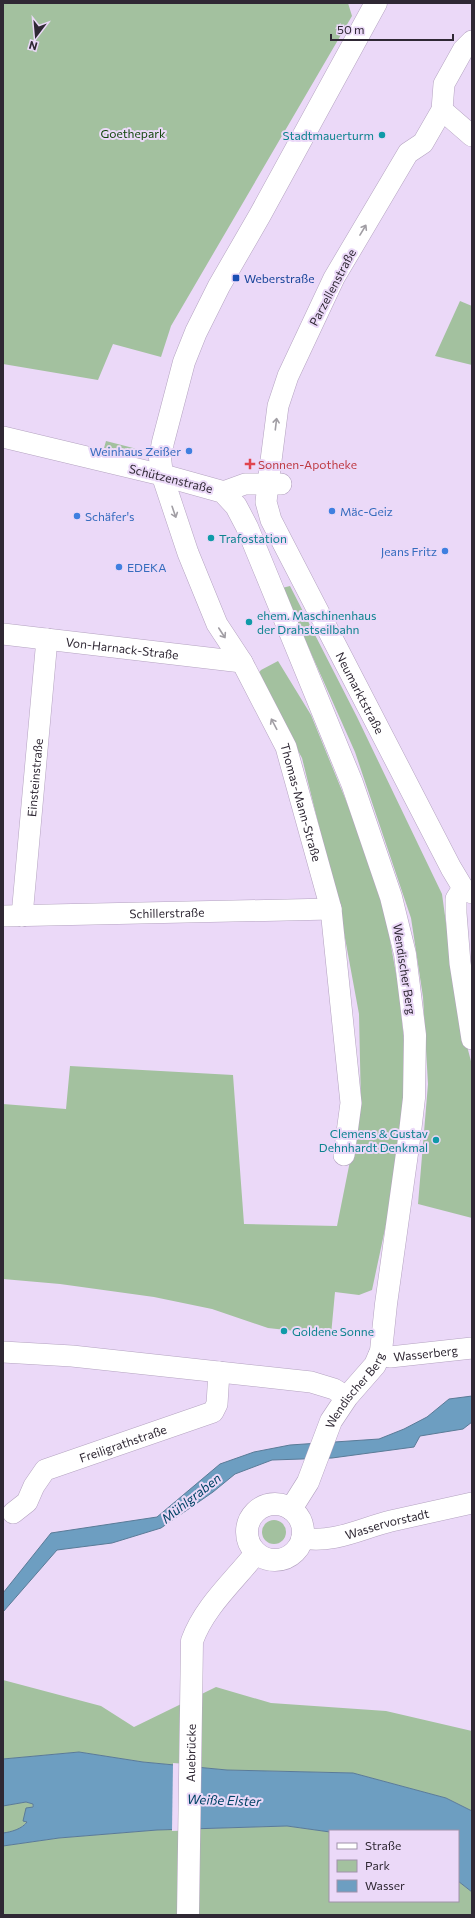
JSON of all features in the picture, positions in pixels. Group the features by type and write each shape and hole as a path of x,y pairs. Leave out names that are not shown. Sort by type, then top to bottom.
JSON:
{"main road":[{"path":"162,475 160,458 163,442 184,362 196,332 219,286 260,215 376,3"},
{"name":"Schützenstraße","path":"162,475 223,492"},
{"name":"Wendischer Berg","path":"223,492 236,506 247,527 352,783 392,898 405,954 415,1035 414,1098 386,1304 382,1346 379,1355 368,1374 347,1397 330,1421 306,1486 291,1509"},
{"path":"273,1504 282,1505 291,1509 300,1520 302,1526 302,1538 298,1547 286,1558 271,1560 256,1553 250,1546 247,1537 247,1528 250,1519 264,1506 273,1504"},
{"name":"Auebrücke","path":"188,1915 192,1641 202,1620 256,1553"}],"street":[{"path":"472,41 463,50 444,84 442,110 472,136"},
{"name":"Parzellenstraße","path":"275,484 278,406 288,376 334,278 408,153 424,142 442,110"},
{"name":"Schützenstraße","path":"3,437 162,475"},
{"name":"Thomas-Mann-Straße","path":"162,475 188,553 217,624 242,662 286,747 331,908 351,1103 344,1155"},
{"name":"Schützenstraße","path":"223,492 245,484 275,484"},
{"name":"Neumarktstraße","path":"275,484 266,502 271,520 451,868 468,890"},
{"name":"Von-Harnack-Straße","path":"3,634 242,662"},
{"name":"Einsteinstraße","path":"12,916 21,904 47,639"},
{"path":"468,890 456,899 456,913 460,963 472,1039"},
{"name":"Schillerstraße","path":"12,916 331,908"},
{"name":"Wasserberg","path":"379,1355 390,1357 472,1348"},
{"path":"3,1352 72,1356 311,1382 334,1389 347,1397"},
{"name":"Freiligrathstraße","path":"13,1513 27,1502 34,1486 45,1470 213,1412 217,1404 219,1372"},
{"name":"Wasservorstadt","path":"302,1538 313,1540 331,1538 390,1521 472,1503"}],"green space":[{"name":"Goethepark","path":"3,3 348,3 352,16 171,326 161,357 113,344 98,380 3,364"},
{"path":"460,301 472,306 472,365 435,356"},
{"path":"106,441 141,450 129,453 104,448"},
{"path":"290,586 357,717 442,894 446,923 452,923 463,1031 472,1065 472,1218 418,1204 428,1084 423,997 411,918 355,752 282,588"},
{"path":"278,661 311,715 372,864 386,918 399,990 405,1051 402,1129 388,1215 372,1290 359,1295 335,1292 331,1335 268,1328 212,1309 154,1297 60,1284 3,1279 3,1104 66,1109 70,1066 233,1075 244,1224 337,1226 361,1106 359,1014 340,911 302,758 257,675 261,670"},
{"path":"274,1520 283,1523 286,1532 283,1541 274,1544 265,1541 262,1532 265,1523"},
{"path":"3,1680 101,1706 134,1727 216,1687 271,1703 386,1711 472,1731 472,1811 446,1798 353,1773 227,1770 143,1762 79,1752 3,1759"},
{"path":"26,1802 33,1804 32,1811 27,1821 20,1828 3,1833 3,1806"},
{"path":"287,1826 329,1832 329,1902 459,1902 459,1882 472,1892 472,1915 3,1915 3,1846 59,1838 157,1830"}],"water":[{"name":"Mühlgraben","path":"472,1396 472,1422 463,1429 420,1436 414,1447 332,1458 272,1460 235,1474 213,1492 161,1528 112,1543 57,1550 3,1612 3,1593 51,1533 157,1517 220,1464 254,1452 290,1445 379,1439 404,1429 427,1417 449,1399"},
{"name":"Weiße Elster","path":"79,1752 143,1762 227,1770 353,1773 446,1798 472,1811 472,1892 459,1882 459,1830 329,1830 329,1832 287,1826 157,1830 59,1838 3,1846 3,1833 22,1827 27,1822 23,1821 26,1808 33,1807 33,1804 26,1802 3,1806 3,1759"}],"pier":[{"path":"173,1763 201,1765 200,1830 172,1831"}],"place":[{"name":"Stadtmauerturm","path":"382,135"},
{"name":"Weberstraße","path":"236,278"},
{"name":"Weinhaus Zeißer","path":"189,451"},
{"name":"Sonnen-Apotheke","path":"250,464"},
{"name":"Mäc-Geiz","path":"332,511"},
{"name":"Schäfer's","path":"77,516"},
{"name":"Trafostation","path":"211,538"},
{"name":"Jeans Fritz","path":"445,551"},
{"name":"EDEKA","path":"119,567"},
{"name":"ehem. Maschinenhaus der Drahstseilbahn","path":"249,622"},
{"name":"Clemens & Gustav Dehnhardt Denkmal","path":"436,1140"},
{"name":"Goldene Sonne","path":"284,1331"}]}
